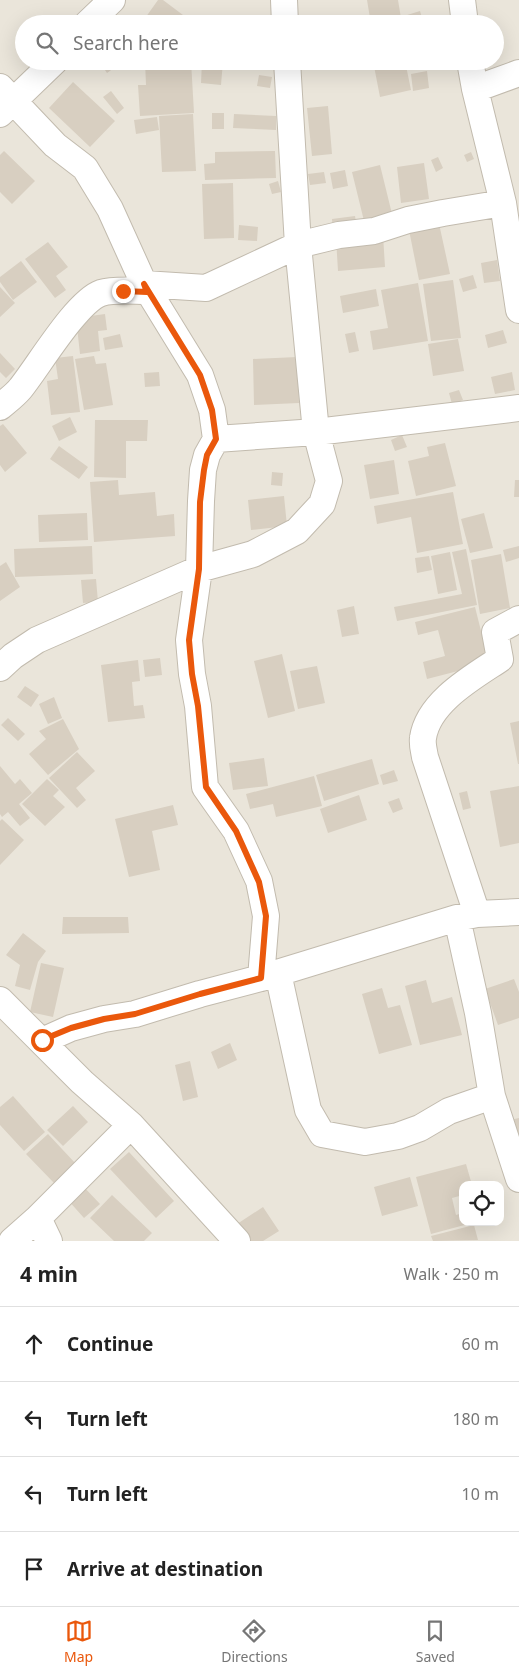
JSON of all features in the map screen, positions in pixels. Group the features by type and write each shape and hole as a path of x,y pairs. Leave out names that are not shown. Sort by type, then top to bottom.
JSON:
{"street":[{"path":"97,15 112,0"},
{"path":"284,0 285,15"},
{"path":"462,0 464,15"},
{"path":"0,407 19,390 57,337 83,306 100,293 123,291 147,292 110,209 85,168 4,101 44,70"},
{"path":"0,668 13,656 37,640 199,569 253,554 297,531 322,504 329,482 316,432 298,245 288,70"},
{"path":"472,70 503,203 519,310"},
{"path":"475,89 519,74"},
{"path":"144,284 206,288 298,245 339,235 374,231 408,220 503,203"},
{"path":"144,284 200,375 212,410 216,439 207,455 204,470 200,502 199,569 189,640 204,755 206,787 236,831 259,882 266,916 270,975 308,1110 322,1134 364,1142 398,1136 420,1128 449,1111 492,1096"},
{"path":"216,439 316,432 519,408"},
{"path":"519,619 495,632 500,659 445,698 430,718 423,738 425,757 467,916 478,1013 492,1096 519,1179"},
{"path":"42,1040 71,1028 104,1019 135,1014 467,916 519,912"},
{"path":"0,1000 82,1082 131,1125 237,1241"},
{"path":"12,1241 43,1230 131,1125"}],"shaded area":[{"path":"0,0 519,0 519,1241 0,1241"}],"building":[{"path":"158,0 163,0 183,15 147,15"},
{"path":"367,0 398,0 400,15 370,15"},
{"path":"420,11 421,15 407,15"},
{"path":"145,70 192,70 194,113 140,116 138,85 146,85"},
{"path":"202,70 222,70 221,85 201,83"},
{"path":"375,70 407,70 411,90 380,97"},
{"path":"427,71 429,88 413,91 411,74"},
{"path":"259,75 272,77 270,88 257,86"},
{"path":"73,82 115,121 90,147 49,108"},
{"path":"111,91 124,108 117,114 103,97"},
{"path":"328,106 332,154 312,156 307,108"},
{"path":"212,113 224,113 224,129 212,129"},
{"path":"193,114 196,171 162,172 159,116"},
{"path":"234,114 276,116 276,130 233,128"},
{"path":"157,117 159,130 136,134 134,120"},
{"path":"4,151 35,181 12,204 0,192 0,155"},
{"path":"275,151 276,178 205,180 204,164 215,163 215,152"},
{"path":"471,152 474,159 467,162 464,155"},
{"path":"438,157 443,168 436,172 431,160"},
{"path":"424,163 429,199 401,203 397,167"},
{"path":"380,165 393,218 365,225 352,172"},
{"path":"345,170 348,186 333,189 330,173"},
{"path":"324,172 326,183 310,185 308,174"},
{"path":"278,181 281,192 272,194 269,184"},
{"path":"233,183 234,238 204,239 202,184"},
{"path":"355,216 357,228 333,231 332,219"},
{"path":"438,219 450,274 419,280 408,225"},
{"path":"239,225 258,227 257,241 238,240"},
{"path":"383,235 385,267 338,271 336,238"},
{"path":"48,242 68,267 56,276 66,290 55,298 25,259"},
{"path":"497,260 500,281 484,283 481,263"},
{"path":"21,261 37,282 13,300 0,282 0,277"},
{"path":"473,275 477,288 463,292 459,279"},
{"path":"453,280 461,338 431,341 423,284"},
{"path":"418,283 428,341 373,350 370,331 388,328 381,290"},
{"path":"0,287 15,303 0,317"},
{"path":"376,289 379,306 343,313 340,296"},
{"path":"105,314 107,330 98,331 100,351 80,354 76,318"},
{"path":"503,330 507,343 488,348 485,335"},
{"path":"355,332 359,351 349,353 345,334"},
{"path":"120,334 123,347 105,350 103,338"},
{"path":"458,339 464,371 433,376 428,344"},
{"path":"0,353 15,369 6,378 0,372"},
{"path":"73,356 80,412 51,415 47,381 58,379 55,358"},
{"path":"94,356 96,364 106,363 113,405 84,410 75,359"},
{"path":"297,357 299,403 254,405 253,359"},
{"path":"159,372 160,386 145,387 144,373"},
{"path":"512,372 515,390 495,394 491,377"},
{"path":"459,390 463,400 452,404 449,393"},
{"path":"70,417 77,432 59,441 52,426"},
{"path":"95,420 148,420 147,441 126,441 126,478 94,477"},
{"path":"3,424 27,453 5,472 0,465 0,426"},
{"path":"402,435 407,447 395,451 391,440"},
{"path":"445,443 456,486 416,496 408,461 429,456 427,447"},
{"path":"59,446 88,467 79,479 50,459"},
{"path":"394,460 399,494 370,499 364,465"},
{"path":"272,472 283,473 282,486 271,485"},
{"path":"118,480 119,495 155,492 157,516 174,514 175,536 94,542 90,482"},
{"path":"515,480 519,480 519,497 514,497"},
{"path":"453,492 463,544 417,553 411,517 377,524 374,506"},
{"path":"284,496 287,526 251,530 248,500"},
{"path":"87,513 88,540 39,542 38,515"},
{"path":"484,513 493,548 470,553 461,519"},
{"path":"92,546 93,574 15,577 14,549"},
{"path":"519,546 519,558 506,562 503,550"},
{"path":"466,549 477,605 397,621 394,607 462,594 452,552"},
{"path":"450,552 457,590 438,594 431,556"},
{"path":"501,554 510,608 480,614 471,560"},
{"path":"429,556 432,570 417,573 415,558"},
{"path":"6,562 20,587 0,601 0,566"},
{"path":"96,579 98,602 83,603 81,580"},
{"path":"354,606 359,634 342,637 337,610"},
{"path":"475,607 489,663 427,679 423,662 445,656 438,630 418,635 415,622"},
{"path":"282,654 295,711 268,718 254,661"},
{"path":"160,658 162,675 145,677 143,660"},
{"path":"138,660 140,681 132,682 134,706 143,705 145,718 108,722 101,665"},
{"path":"317,666 325,703 298,709 290,671"},
{"path":"25,686 39,695 31,707 17,697"},
{"path":"54,697 62,718 48,724 39,704"},
{"path":"8,718 25,734 18,741 1,725"},
{"path":"63,719 79,749 48,775 29,754 46,739 39,731"},
{"path":"519,721 519,764 518,764 510,723"},
{"path":"77,752 95,771 76,788 86,800 77,808 49,778"},
{"path":"264,758 268,786 233,790 229,763"},
{"path":"372,759 379,784 324,801 316,775"},
{"path":"0,766 15,784 20,779 32,793 19,804 30,818 20,826 8,812 2,817 0,814"},
{"path":"394,770 398,781 383,785 380,775"},
{"path":"314,776 322,806 276,817 273,804 250,809 246,794"},
{"path":"47,779 59,790 53,796 65,807 45,826 22,804"},
{"path":"519,786 519,843 500,847 490,791"},
{"path":"467,791 471,808 463,810 459,793"},
{"path":"359,795 367,820 328,833 320,809"},
{"path":"399,798 403,809 393,813 388,802"},
{"path":"173,805 178,825 152,831 160,870 129,877 115,819"},
{"path":"2,819 24,840 0,865 0,821"},
{"path":"63,917 128,917 129,933 62,934"},
{"path":"23,933 46,951 38,962 30,990 15,986 20,965 6,955"},
{"path":"41,963 64,968 53,1017 30,1012"},
{"path":"514,979 519,992 519,1018 498,1025 485,989"},
{"path":"426,980 432,1003 452,997 462,1035 420,1045 405,986"},
{"path":"382,988 388,1008 400,1005 412,1045 379,1054 362,994"},
{"path":"230,1043 237,1060 218,1069 211,1052"},
{"path":"190,1061 198,1097 183,1101 175,1065"},
{"path":"13,1096 45,1132 24,1151 0,1125 0,1107"},
{"path":"73,1106 88,1122 63,1146 47,1130"},
{"path":"519,1118 519,1148 506,1121"},
{"path":"48,1134 76,1164 55,1184 26,1154"},
{"path":"129,1152 174,1201 156,1218 110,1169"},
{"path":"466,1164 471,1181 459,1181 459,1196 452,1198 456,1215 459,1214 459,1226 461,1226 431,1234 416,1177"},
{"path":"410,1177 418,1206 382,1216 374,1187"},
{"path":"82,1185 100,1204 84,1218 67,1199"},
{"path":"112,1195 152,1233 144,1241 114,1241 90,1218"},
{"path":"263,1207 279,1231 263,1241 244,1241 234,1226"},
{"path":"474,1226 478,1240 433,1241 431,1236"}],"route":[{"path":"42,1040 71,1028 104,1019 135,1014 261,978 266,916 259,882 236,831 206,787 204,755 189,640 199,569 200,502 204,470 207,455 216,439 212,410 200,375 144,284 147,292 123,291"}]}
